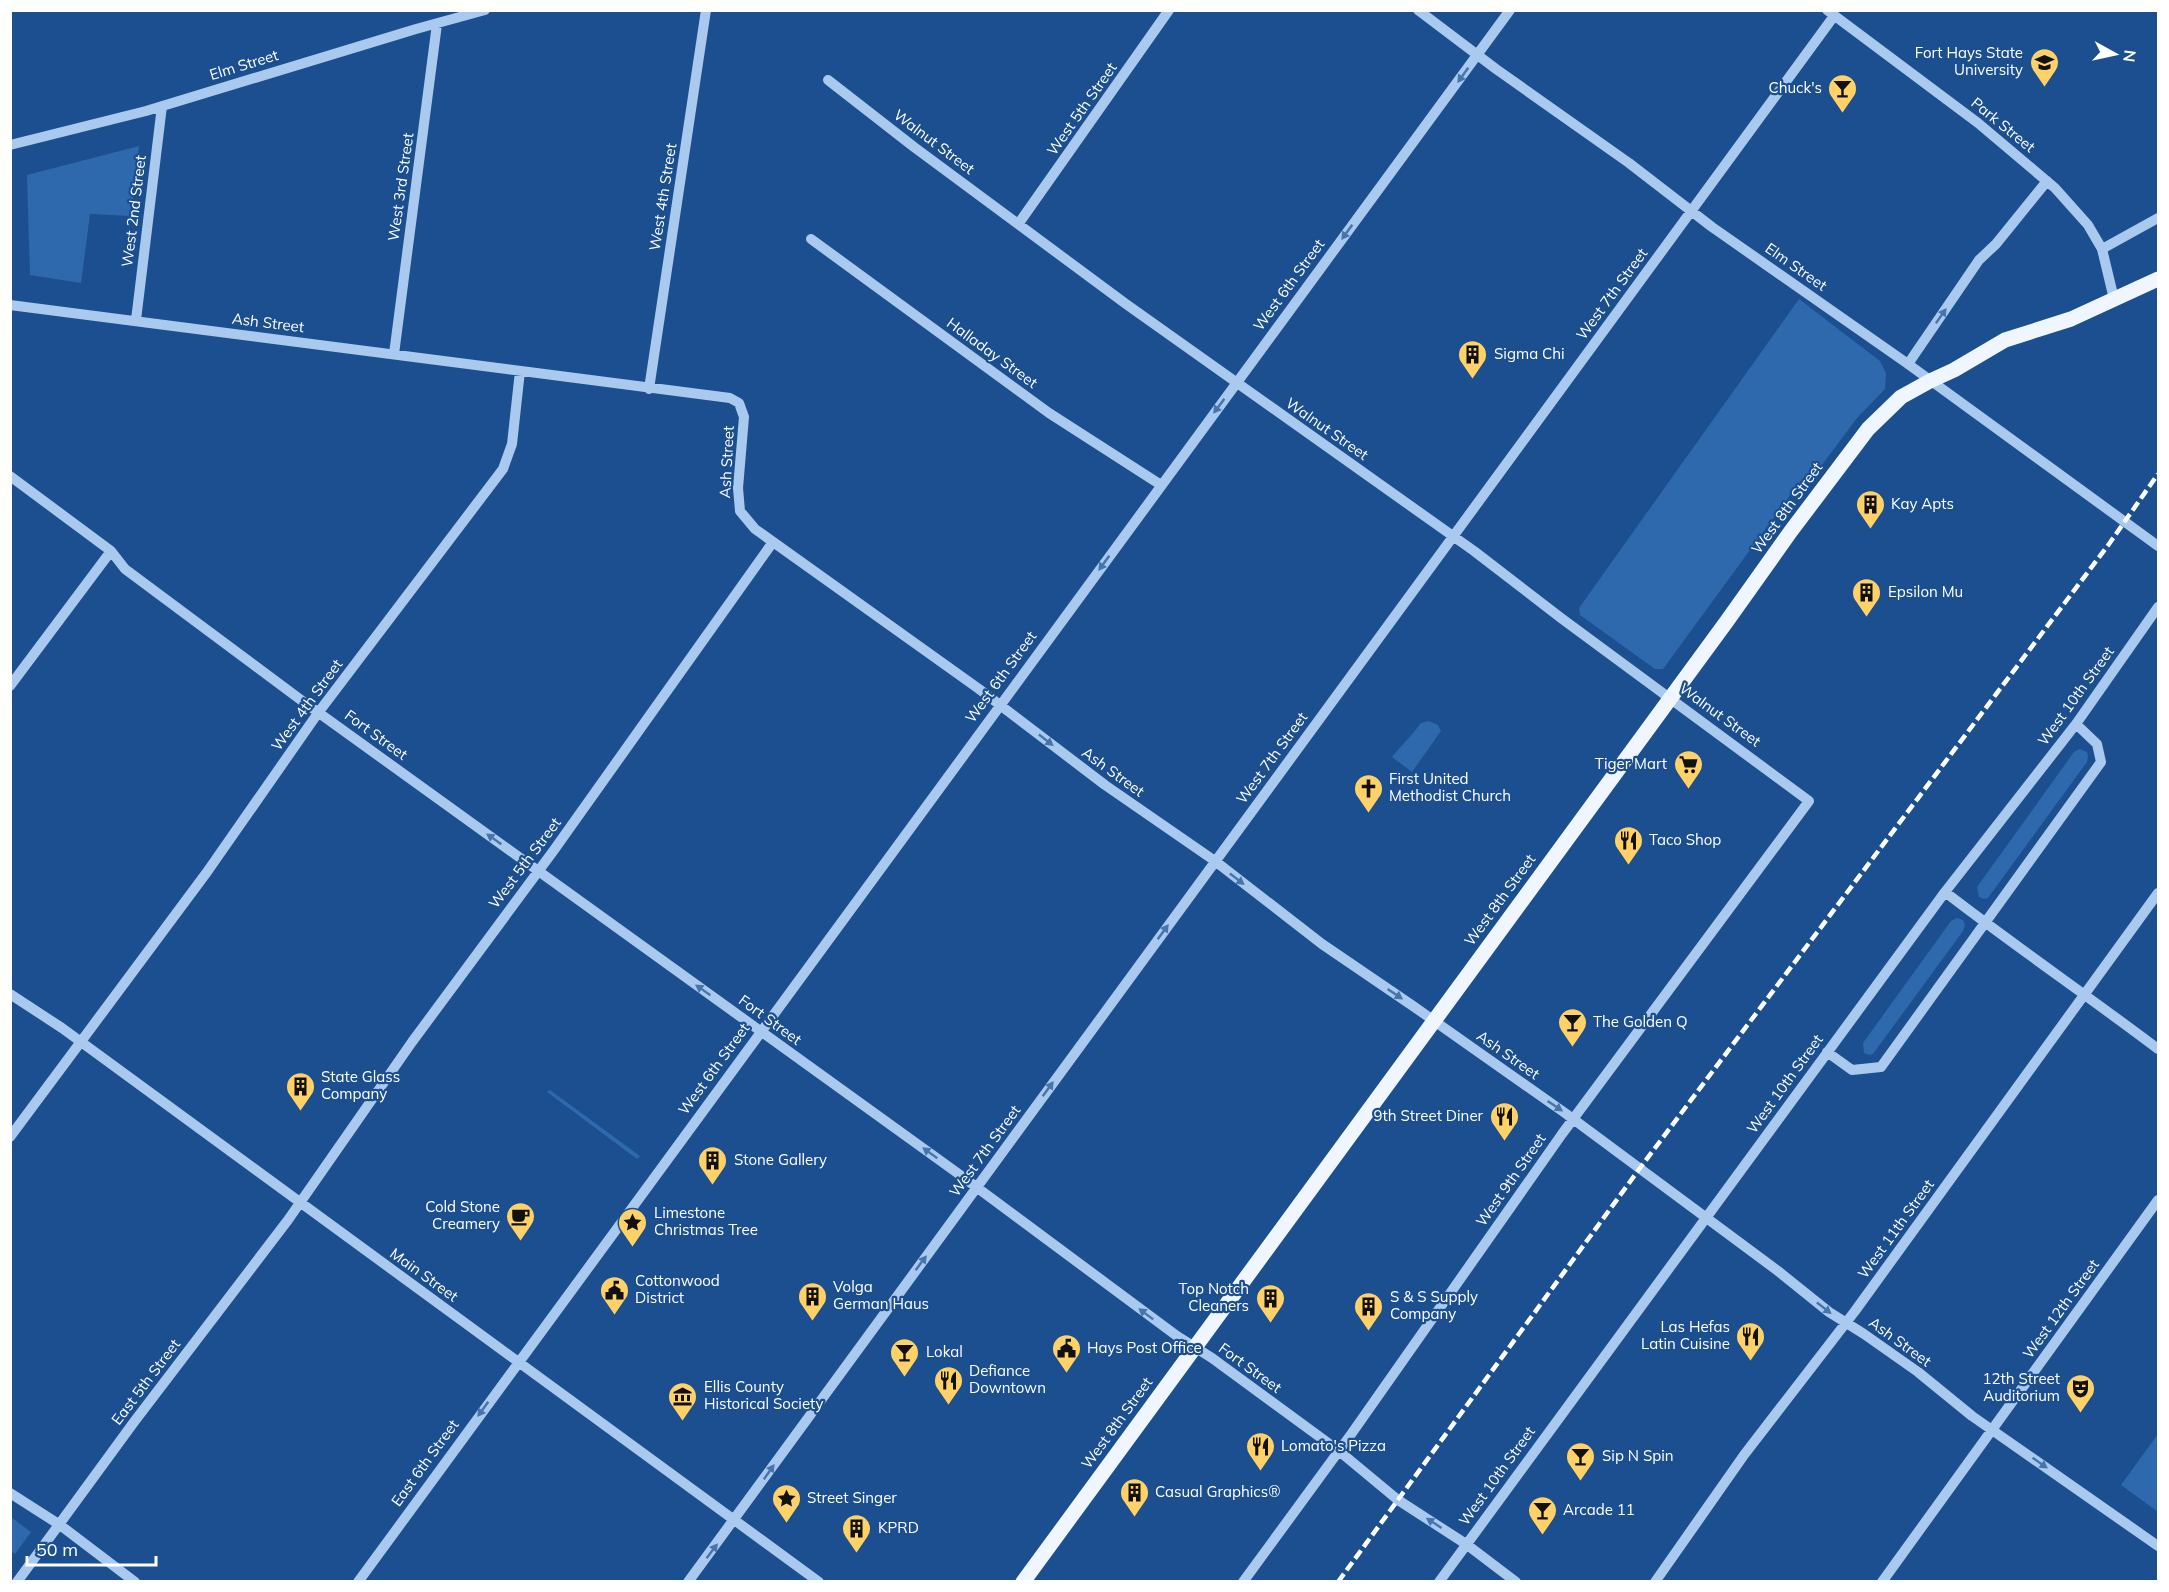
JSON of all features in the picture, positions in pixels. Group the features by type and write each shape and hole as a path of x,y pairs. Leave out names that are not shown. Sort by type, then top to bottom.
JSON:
{"main road":[{"name":"West 8th Street","path":"1023,1581 1868,429 1901,397 2005,340 2071,319 2158,279"}],"street":[{"name":"Elm Street","path":"10,145 162,106 486,10"},
{"name":"West 4th Street","path":"649,389 706,10"},
{"name":"West 5th Street","path":"1019,224 1169,10"},
{"name":"Elm Street","path":"1418,10 1629,163 1691,211 1908,364 2158,546"},
{"name":"West 6th Street","path":"518,1362 1510,10"},
{"name":"Park Street","path":"1830,13 1969,116 2047,181 2088,225 2102,249 2114,299"},
{"name":"West 7th Street","path":"688,1581 735,1520 865,1338 1691,211 1830,13"},
{"name":"West 3rd Street","path":"394,354 437,24"},
{"name":"Walnut Street","path":"828,80 914,147 1126,304 1453,537 1809,801"},
{"name":"West 2nd Street","path":"136,320 162,106"},
{"path":"1908,364 1979,260 1996,244 2047,181"},
{"path":"2102,249 2158,218"},
{"name":"Halladay Street","path":"811,239 1049,412 1161,485"},
{"name":"Ash Street","path":"10,305 730,398 739,403 744,417 738,488 740,511 755,528 1000,704 1104,785 1215,861 1322,944 1573,1119 1846,1323 1918,1372 1992,1430 2158,1546"},
{"name":"West 4th Street","path":"10,1137 207,872 318,712 503,469 512,444 520,371"},
{"name":"Fort Street","path":"10,476 111,551 125,569 318,712 1212,1358 1339,1451 1398,1500 1466,1544 1516,1581"},
{"name":"West 5th Street","path":"300,1201 412,1042 539,870 774,542"},
{"path":"10,686 111,551"},
{"name":"West 10th Street","path":"1439,1581 1945,892 2076,724 2158,608"},
{"path":"1827,1052 1852,1070 1881,1067 2101,762 2097,744 2076,724"},
{"name":"West 9th Street","path":"1243,1581 1339,1451 1573,1119 1809,801"},
{"path":"1945,892 2158,1049"},
{"name":"West 11th Street","path":"1655,1581 1744,1455 1846,1323 2158,893"},
{"name":"Main Street","path":"10,994 300,1201 819,1581"},
{"name":"West 12th Street","path":"1882,1581 2158,1200"},
{"name":"East 5th Street","path":"17,1581 300,1201"},
{"name":"East 6th Street","path":"358,1581 518,1362"},
{"path":"10,1493 60,1525 135,1581"}],"shaded area":[{"path":"139,146 131,216 90,214 81,283 30,275 27,175"},
{"path":"1799,299 1880,361 1886,373 1885,389 1857,418 1807,485 1791,494 1663,669 1655,669 1580,615 1579,608"},
{"path":"1429,721 1438,725 1441,731 1412,772 1392,757 1421,723"},
{"path":"2080,749 2087,752 2087,762 1988,898 1979,897 1977,887 2074,752"},
{"path":"1957,918 1963,920 1965,925 1963,931 1873,1054 1864,1053 1863,1043 1951,921"},
{"path":"550,1090 640,1156 637,1159 547,1092"},
{"path":"2158,1434 2158,1512 2121,1485"},
{"path":"11,1517 31,1532 15,1554 11,1551"}],"railway":[{"path":"1338,1582 1640,1168 2109,544 2158,474"}],"place":[{"name":"Fort Hays State University","path":"2044,88"},
{"name":"Chuck's","path":"1843,114"},
{"name":"Sigma Chi","path":"1473,380"},
{"name":"Kay Apts","path":"1870,530"},
{"name":"Epsilon Mu","path":"1867,618"},
{"name":"Tiger Mart","path":"1688,790"},
{"name":"First United Methodist Church","path":"1368,814"},
{"name":"Taco Shop","path":"1628,866"},
{"name":"The Golden Q","path":"1572,1048"},
{"name":"State Glass Company","path":"300,1112"},
{"name":"9th Street Diner","path":"1504,1142"},
{"name":"Stone Gallery","path":"713,1186"},
{"name":"Cold Stone Creamery","path":"521,1242"},
{"name":"Limestone Christmas Tree","path":"633,1248"},
{"name":"Cottonwood District","path":"614,1316"},
{"name":"Volga German Haus","path":"812,1322"},
{"name":"Top Notch Cleaners","path":"1270,1324"},
{"name":"S & S Supply Company","path":"1369,1332"},
{"name":"Las Hefas Latin Cuisine","path":"1751,1362"},
{"name":"Hays Post Office","path":"1066,1374"},
{"name":"Lokal","path":"905,1378"},
{"name":"Defiance Downtown","path":"948,1406"},
{"name":"12th Street Auditorium","path":"2081,1414"},
{"name":"Ellis County Historical Society","path":"683,1422"},
{"name":"Lomato's Pizza","path":"1260,1472"},
{"name":"Sip N Spin","path":"1581,1482"},
{"name":"Casual Graphics®","path":"1134,1518"},
{"name":"Street Singer","path":"786,1524"},
{"name":"Arcade 11","path":"1542,1536"},
{"name":"KPRD","path":"857,1554"}]}
